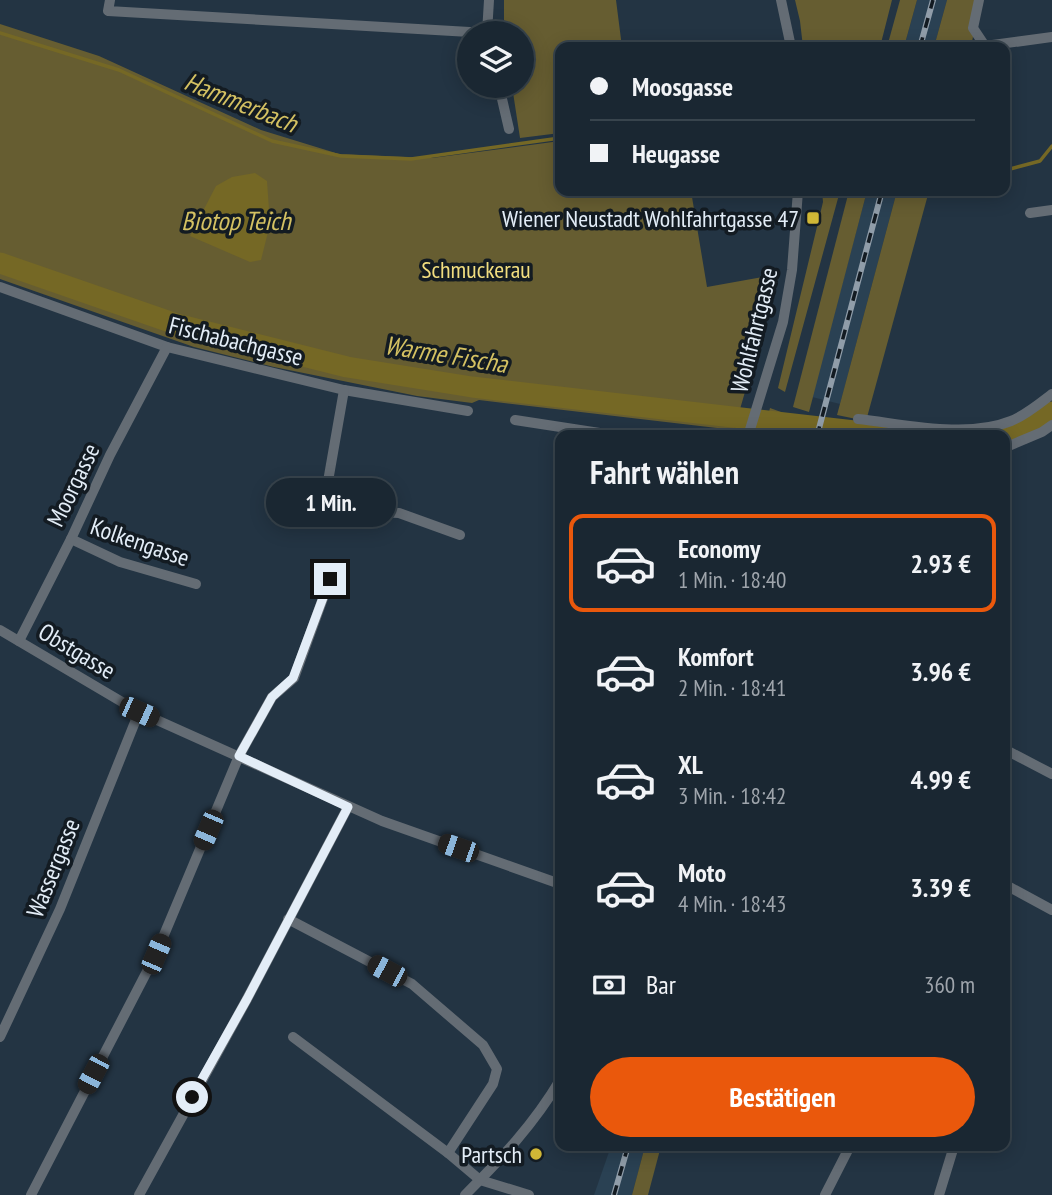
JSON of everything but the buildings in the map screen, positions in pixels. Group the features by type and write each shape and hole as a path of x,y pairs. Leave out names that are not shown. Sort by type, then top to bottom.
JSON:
{"street":[{"path":"488,21 489,0"},
{"path":"780,0 790,42"},
{"path":"979,0 974,28 983,42"},
{"path":"109,6 457,31"},
{"path":"1010,43 1052,37"},
{"path":"502,98 509,129"},
{"name":"Wohlfahrtgasse","path":"750,430 783,322 792,270 799,196"},
{"path":"1030,213 1052,210"},
{"name":"Fischabachgasse","path":"0,287 167,347 344,390 468,411"},
{"name":"Moorgasse","path":"19,641 110,455 167,347"},
{"path":"344,390 327,487 335,501 378,512 399,513 460,535"},
{"path":"858,419 957,430 985,428 1011,421 1052,394"},
{"path":"515,420 580,430"},
{"path":"1010,445 1042,432 1052,425"},
{"name":"Kolkengasse","path":"71,539 120,562 197,584"},
{"path":"31,1195 156,954 239,756 272,697 293,678 330,579"},
{"name":"Obstgasse","path":"0,630 139,712 348,807 555,882"},
{"name":"Wassergasse","path":"0,1037 60,909 139,712"},
{"path":"1010,752 1052,774"},
{"path":"139,1195 247,999 348,807"},
{"path":"1010,887 1052,910"},
{"path":"288,919 412,984 483,1045 497,1069 493,1084 447,1153"},
{"path":"293,1037 480,1180 529,1195"},
{"path":"465,1195 518,1141 555,1089"},
{"path":"825,1195 847,1151"},
{"path":"939,1195 952,1151"}],"shaded area":[{"path":"917,0 947,0 935,42 905,42"},
{"path":"866,196 896,196 840,404 812,397"},
{"path":"609,1151 644,1151 632,1195 594,1195"}],"green space":[{"path":"504,0 616,0 621,42 555,42 555,134 520,138 514,98 534,98 534,21 504,21"},
{"path":"795,0 892,0 881,42 802,42"},
{"path":"900,0 917,0 905,42 888,42"},
{"path":"947,0 980,0 972,42 935,42"},
{"name":"Schmuckerau","path":"0,24 99,56 261,130 339,154 432,158 555,142 555,196 692,196 707,287 779,274 734,430 479,400 472,403 417,396 274,367 194,347 0,279"},
{"path":"822,196 839,196 785,392 778,388"},
{"path":"848,196 866,196 809,412 793,407"},
{"path":"896,196 928,196 866,421 837,415"},
{"path":"770,408 781,412 776,430 764,430"},
{"path":"644,1151 660,1151 648,1195 632,1195"}],"water":[{"name":"Biotop Teich","path":"255,173 267,181 270,224 261,260 250,262 190,236 216,186 232,177"}],"waterway":[{"name":"Hammerbach","path":"0,33 119,70 272,141 341,156 411,159 555,139"},
{"name":"Hammerbach","path":"1010,169 1040,161 1052,146"},
{"name":"Warme Fischa","path":"0,263 176,324 347,367 472,387 846,430"},
{"name":"Warme Fischa","path":"1010,435 1024,430 1052,412"}],"railway":[{"path":"921,42 933,0"},
{"path":"819,430 881,196"},
{"path":"614,1195 627,1151"}],"place":[{"name":"Wiener Neustadt Wohlfahrtgasse 47","path":"813,218"},
{"name":"Partsch","path":"536,1154"}],"route":[{"path":"192,1097 348,807 239,756 272,697 293,678 330,579"}]}
